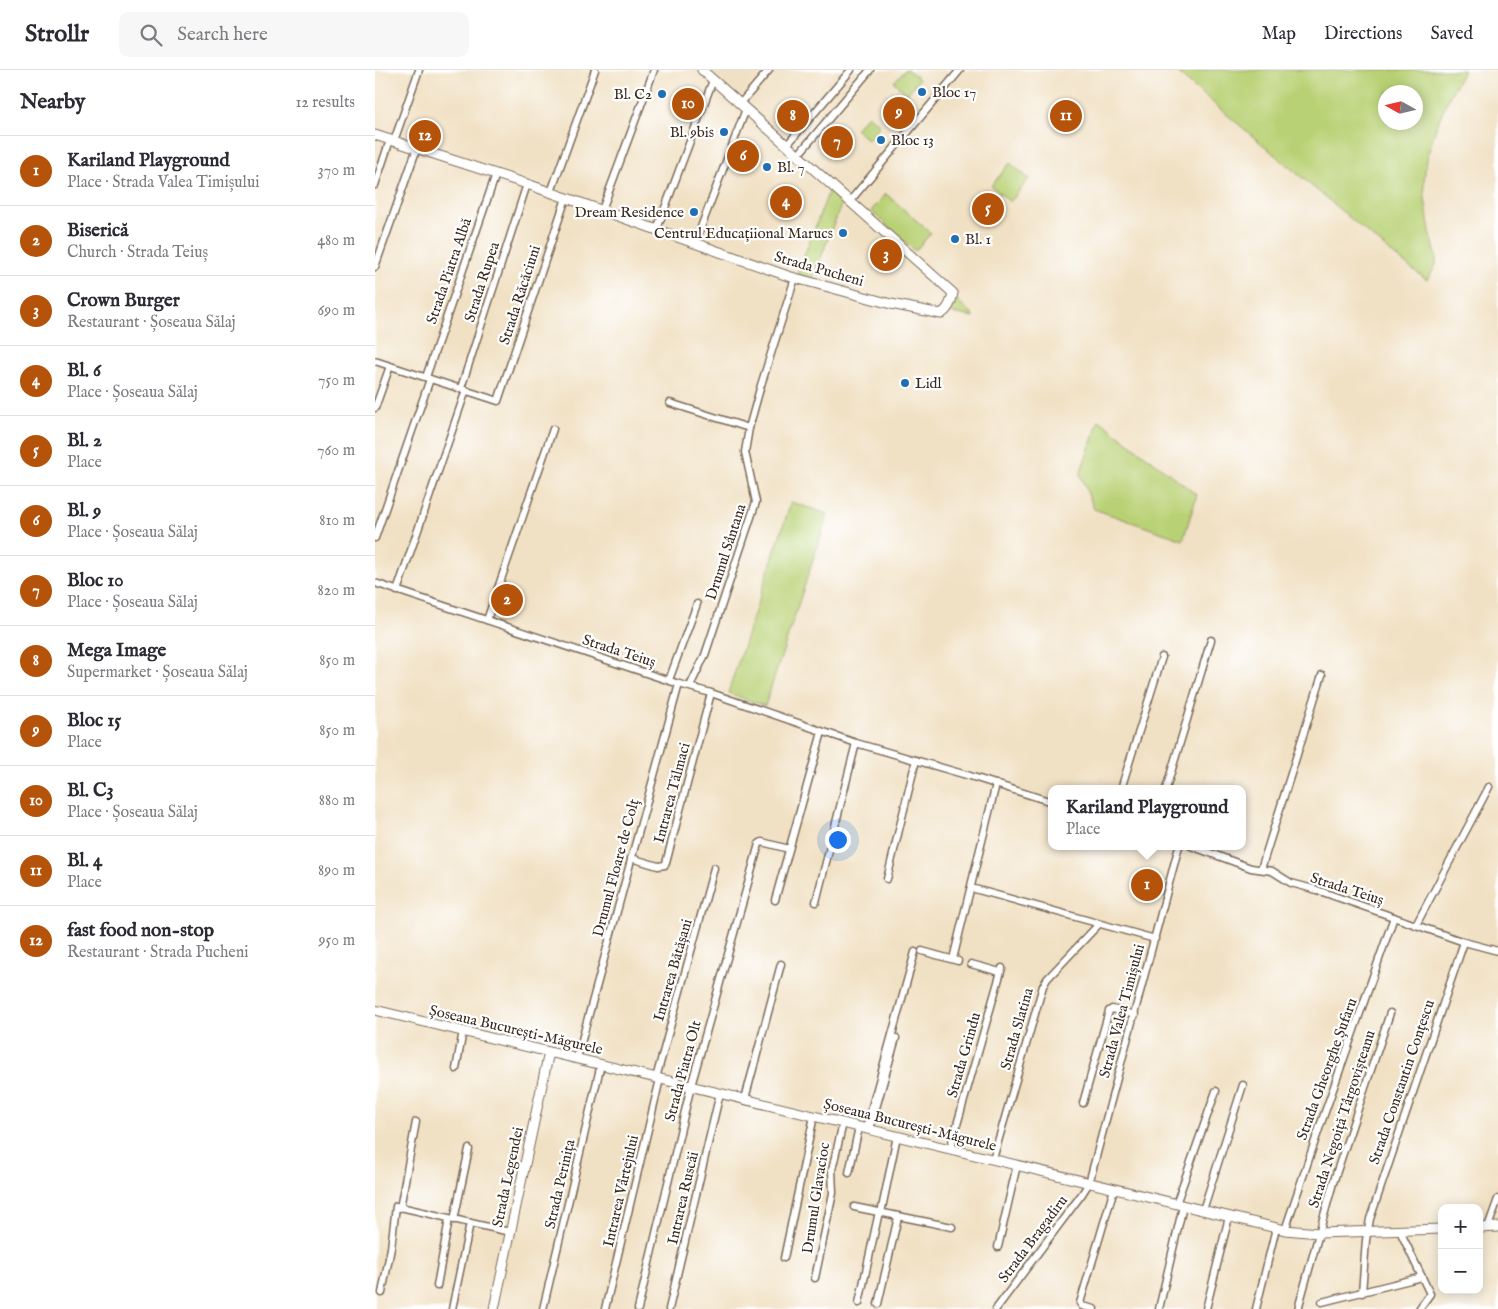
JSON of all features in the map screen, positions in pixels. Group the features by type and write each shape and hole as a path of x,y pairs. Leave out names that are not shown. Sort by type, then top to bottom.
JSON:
{"street":[{"path":"375,186 419,70"},
{"path":"551,192 595,70"},
{"path":"602,210 653,70"},
{"path":"702,70 850,201 960,70"},
{"path":"695,243 743,107 769,70"},
{"path":"787,145 851,70"},
{"path":"798,155 870,70"},
{"path":"657,230 713,80"},
{"name":"Strada Pucheni","path":"375,135 551,192 795,278 891,304 941,314 950,304 953,293 850,201"},
{"path":"375,267 417,148"},
{"name":"Strada Piatra Albă","path":"375,538 496,174"},
{"name":"Strada Rupea","path":"397,591 464,389 527,184"},
{"name":"Strada Răcăciuni","path":"464,389 498,401 566,198"},
{"name":"Drumul Sântana","path":"690,686 705,655 756,502 745,452 749,428 795,278"},
{"path":"375,361 464,389"},
{"path":"375,408 390,366"},
{"path":"670,403 749,428"},
{"path":"487,620 553,429"},
{"name":"Strada Teiuș","path":"375,583 679,684 690,686 822,732 1048,801"},
{"path":"669,680 697,604"},
{"path":"1167,785 1211,640"},
{"path":"1122,785 1162,657"},
{"path":"1261,869 1322,675"},
{"name":"Drumul Floare de Colț","path":"577,1058 679,684"},
{"name":"Intrarea Tălmaci","path":"631,858 658,866 665,865 666,863 711,693"},
{"path":"775,900 822,732"},
{"path":"816,902 856,742"},
{"path":"887,879 916,760"},
{"path":"865,1128 919,952 955,960 996,784"},
{"path":"1416,925 1489,787"},
{"name":"Strada Piatra Olt","path":"637,1309 691,1086 761,842 789,849"},
{"name":"Strada Valea Timișului","path":"1089,1183 1178,850"},
{"name":"Strada Teiuș","path":"1202,850 1245,866 1275,872 1291,883 1464,942 1498,951"},
{"name":"Intrarea Bătășani","path":"658,1078 714,868"},
{"path":"971,888 1155,939"},
{"name":"Strada Gheorghe Șufaru","path":"1255,1309 1280,1229 1320,1126 1394,918"},
{"name":"Strada Slatina","path":"993,1159 1043,986 1047,978 1099,924"},
{"name":"Strada Constantin Conțescu","path":"1362,1293 1367,1232 1380,1186 1464,942"},
{"path":"745,1099 781,964"},
{"name":"Strada Grindu","path":"950,1149 1001,970 971,964"},
{"path":"1083,1103 1109,1011 1112,1009 1135,1015"},
{"name":"Șoseaua București-Măgurele","path":"375,1013 463,1031 577,1058 1280,1229 1319,1233 1438,1229"},
{"name":"Strada Negoiță Târgovișteanu","path":"1298,1309 1342,1156 1390,1013"},
{"path":"456,1069 463,1031"},
{"path":"849,1173 896,1038"},
{"name":"Strada Legendei","path":"494,1309 549,1052"},
{"name":"Strada Perinița","path":"543,1309 601,1064"},
{"name":"Intrarea Vârtejului","path":"605,1309 658,1078"},
{"path":"1203,1210 1243,1085"},
{"path":"1159,1309 1180,1205 1216,1091"},
{"name":"Intrarea Ruscăi","path":"669,1309 720,1093"},
{"path":"783,1258 814,1116"},
{"path":"381,1292 416,1122"},
{"name":"Drumul Glavacioc","path":"815,1278 833,1194 832,1170 843,1123"},
{"path":"859,1303 897,1136"},
{"path":"437,1286 469,1148"},
{"path":"998,1247 1017,1165"},
{"name":"Strada Bragadiru","path":"996,1309 1089,1183"},
{"path":"1094,1309 1082,1306 1080,1303 1114,1189"},
{"path":"1489,1227 1498,1199"},
{"path":"398,1207 510,1232"},
{"path":"854,1207 952,1227"},
{"path":"878,1304 898,1216"},
{"path":"1206,1309 1229,1217"},
{"path":"452,1309 470,1223"},
{"path":"1400,1231 1430,1295 1419,1309"},
{"path":"1322,1302 1422,1277"}],"green space":[{"path":"905,70 908,70 919,79 907,94 894,82"},
{"path":"1174,70 1464,70 1437,126 1425,172 1425,198 1436,262 1427,280 1395,256"},
{"path":"868,115 880,125 868,140 855,129"},
{"path":"1010,163 1029,179 1010,202 991,186"},
{"path":"830,188 843,200 813,278 797,274"},
{"path":"886,194 931,233 915,251 871,211"},
{"path":"957,300 974,316 974,317 950,313"},
{"path":"1099,420 1197,495 1183,540 1094,509 1080,474"},
{"path":"791,502 828,514 765,706 728,693"}],"place":[{"name":"Bloc 17","path":"922,92"},
{"name":"Bl. C2","path":"662,94"},
{"name":"Bl. C3","path":"688,104"},
{"name":"Bloc 15","path":"899,113"},
{"name":"Mega Image","path":"793,116"},
{"name":"Bl. 4","path":"1066,116"},
{"name":"Bl. 9bis","path":"724,132"},
{"name":"fast food non-stop","path":"425,136"},
{"name":"Bloc 13","path":"881,140"},
{"name":"Bloc 10","path":"837,142"},
{"name":"Bl. 9","path":"743,156"},
{"name":"Bl. 7","path":"767,167"},
{"name":"Bl. 6","path":"786,202"},
{"name":"Bl. 2","path":"988,209"},
{"name":"Dream Residence","path":"694,212"},
{"name":"Centrul Educațiional Marucs","path":"843,233"},
{"name":"Bl. 1","path":"955,239"},
{"name":"Crown Burger","path":"886,255"},
{"name":"Lidl","path":"905,383"},
{"name":"Biserică","path":"507,600"},
{"name":"Kariland Playground","path":"1147,885"}]}
